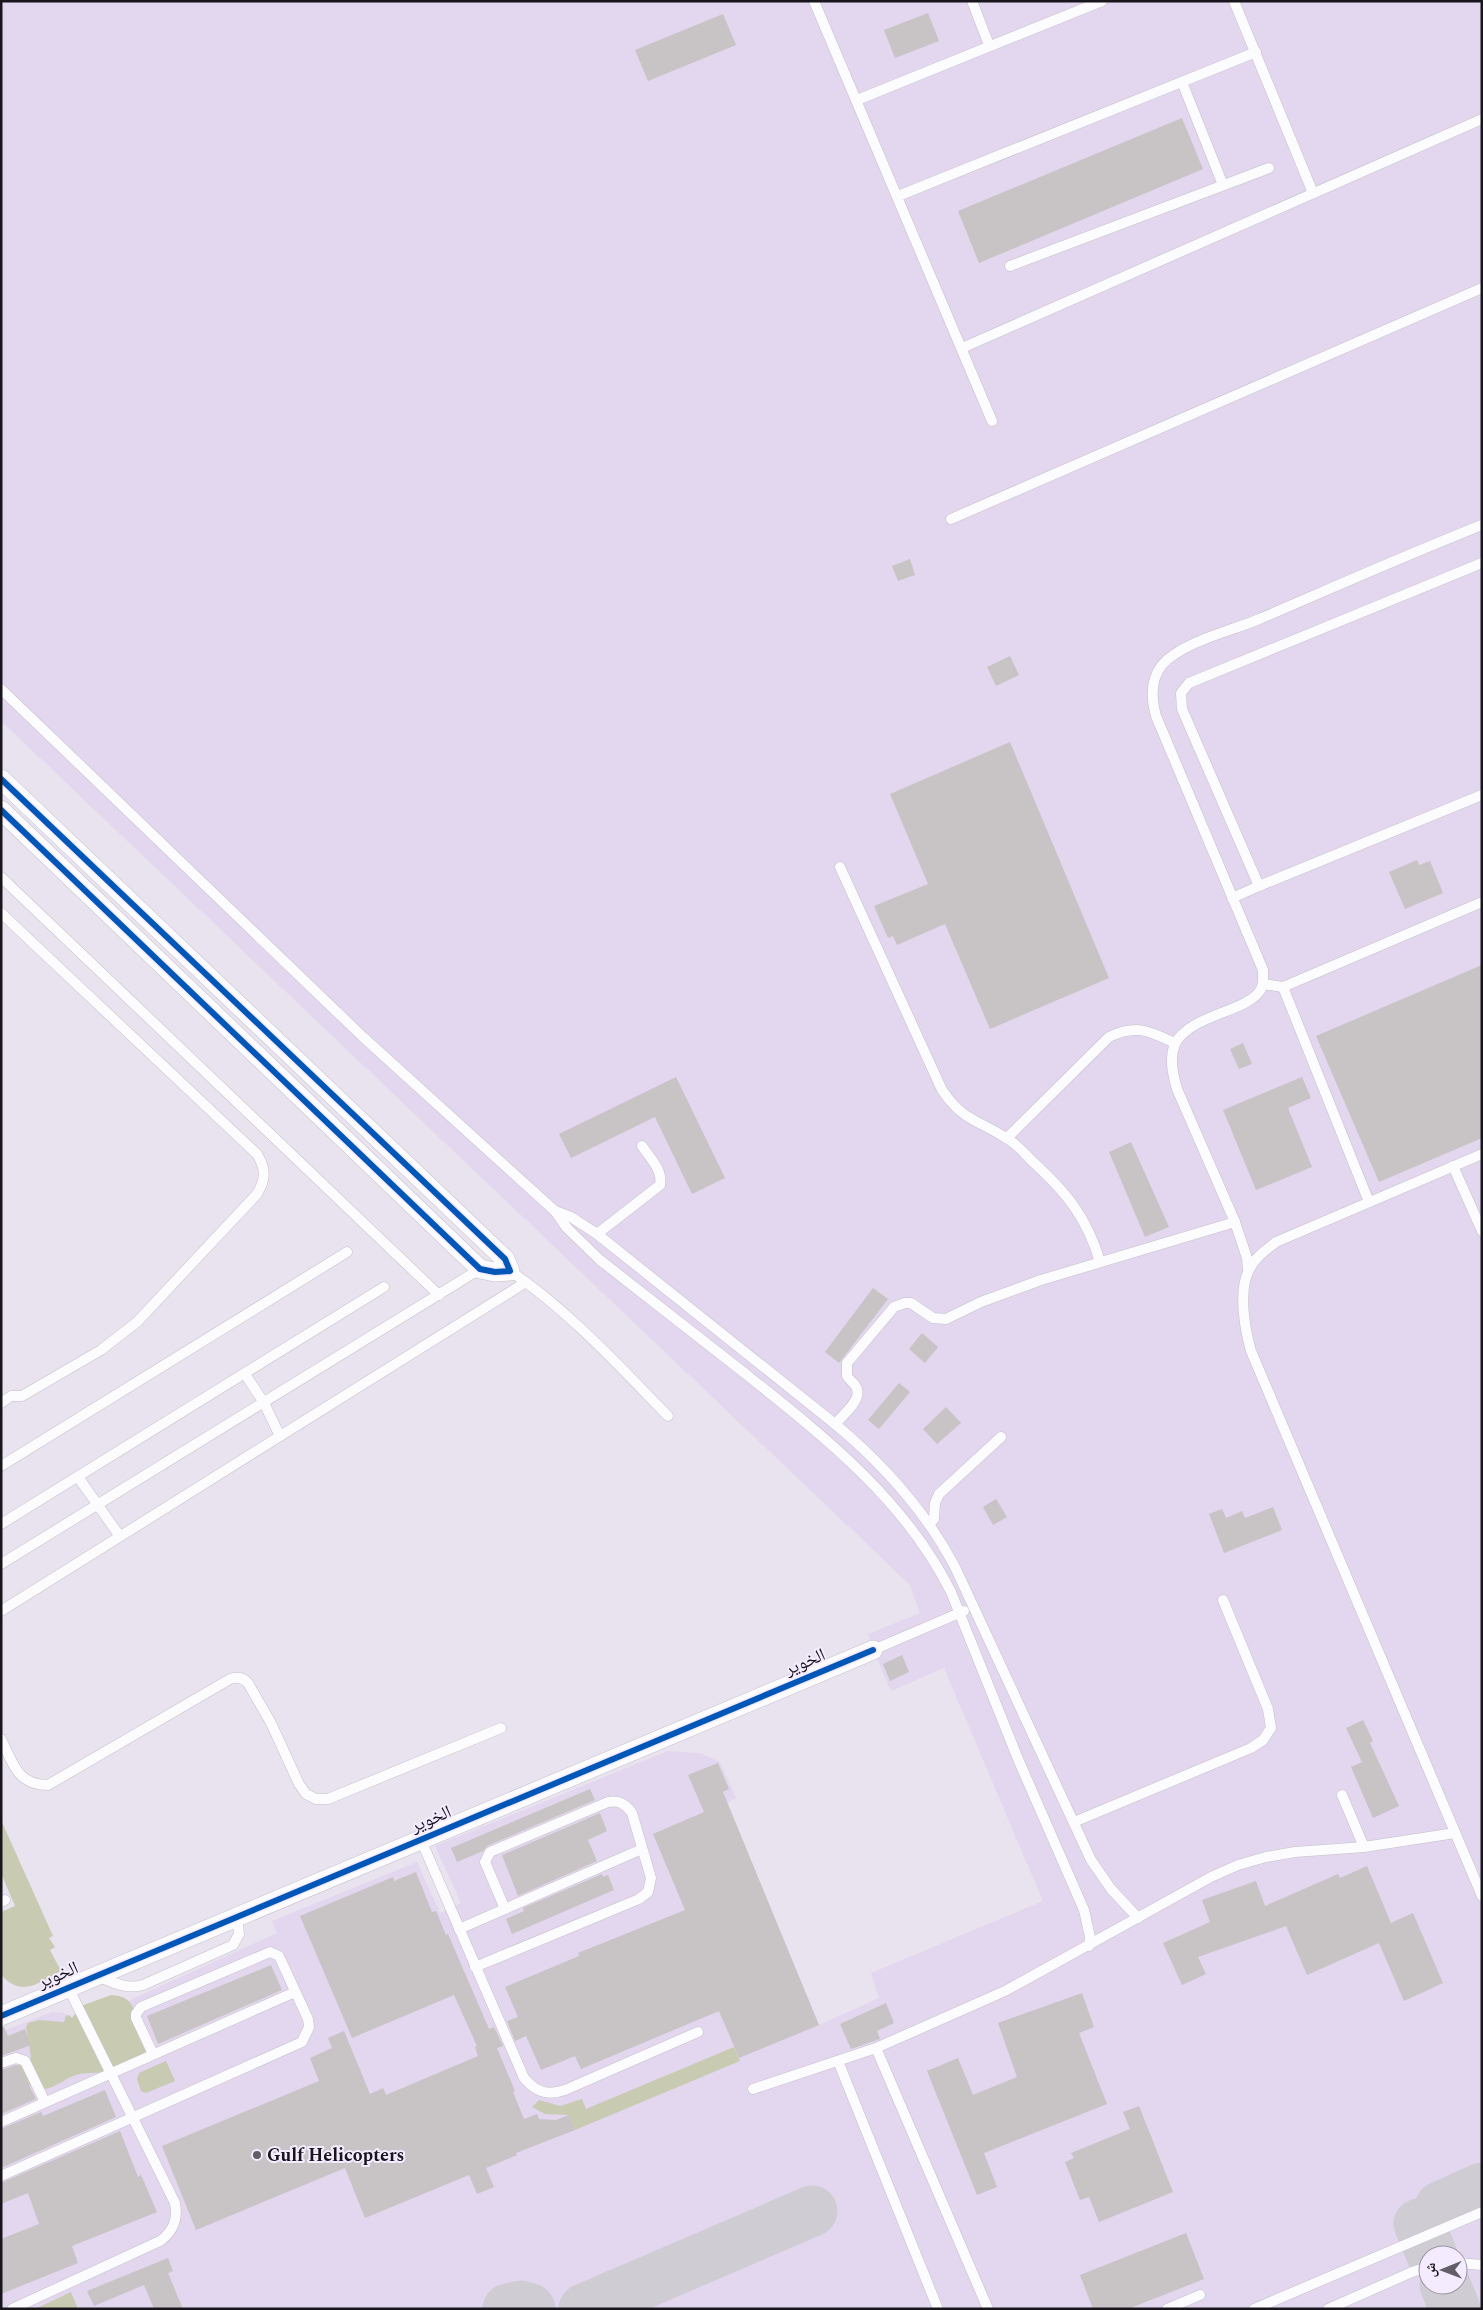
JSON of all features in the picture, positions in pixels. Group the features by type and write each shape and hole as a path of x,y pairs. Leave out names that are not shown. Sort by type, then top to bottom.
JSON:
{"street":[{"path":"1,779 505,1259 510,1271 495,1272 480,1269 1,810"},
{"name":"الخوير","path":"1,2016 873,1650"}],"lane":[{"path":"814,1 992,421"},
{"path":"972,1 989,45"},
{"path":"857,100 1088,4 1102,1"},
{"path":"1234,1 1313,193"},
{"path":"898,196 1256,52"},
{"path":"1182,82 1223,185"},
{"path":"962,348 1482,119"},
{"path":"1010,266 1269,168"},
{"path":"951,519 1482,288"},
{"path":"1482,525 1256,620 1188,646 1173,654 1161,666 1153,682 1152,690 1156,716 1260,963 1263,984 1253,997 1199,1022 1175,1044 1172,1058 1173,1074 1177,1089 1235,1222 1247,1258 1248,1271 1243,1316 1251,1351 1482,1896"},
{"path":"1259,886 1182,709 1181,693 1189,683 1482,564"},
{"path":"1,689 364,1037 555,1211 567,1228 600,1260 825,1437 879,1489 917,1535 941,1572 960,1613 1018,1759 1084,1910 1090,1937 1089,1946"},
{"path":"1232,898 1482,795"},
{"path":"840,866 942,1090 951,1102 971,1120 1007,1138 1053,1180 1072,1202 1089,1229 1100,1262"},
{"path":"1,877 439,1295"},
{"path":"1263,984 1283,987 1482,902"},
{"path":"1,913 257,1154 263,1163 265,1173 257,1194 137,1322 101,1350 22,1396 11,1396 1,1403"},
{"path":"1283,987 1370,1202"},
{"path":"1007,1138 1109,1037 1127,1030 1148,1030 1175,1044"},
{"path":"597,1234 660,1185 661,1177 658,1170 642,1146"},
{"path":"1248,1271 1262,1252 1276,1242 1482,1154"},
{"path":"1453,1166 1482,1231"},
{"path":"555,1211 571,1217 597,1234 835,1424 862,1447 896,1483 929,1524 948,1553 1091,1860 1100,1875 1138,1918"},
{"path":"835,1424 857,1398 858,1393 856,1386 847,1376 847,1363 894,1307 911,1303 933,1318 946,1319 1011,1290 1235,1222"},
{"path":"1,1466 347,1252"},
{"path":"1,1564 480,1269"},
{"path":"510,1271 526,1282 587,1336 668,1416"},
{"path":"1,1611 119,1535 526,1282"},
{"path":"1,1524 384,1287"},
{"path":"244,1374 264,1403 280,1436"},
{"path":"929,1524 934,1520 935,1503 940,1494 1001,1437"},
{"path":"78,1477 119,1535"},
{"path":"1074,1822 1251,1748 1264,1740 1271,1728 1268,1709 1223,1600"},
{"name":"الخوير","path":"873,1650 973,1607"},
{"path":"1,1739 24,1779 35,1785 48,1785 230,1679 243,1678 271,1723 299,1784 306,1794 316,1799 328,1799 501,1728"},
{"path":"1342,1795 1364,1847"},
{"path":"475,1967 644,1896 651,1887 651,1878 632,1813 625,1804 614,1801 493,1850 487,1855 486,1862 505,1909"},
{"path":"753,2089 876,2048 1005,1991 1211,1877 1238,1865 1266,1857 1295,1852 1364,1847 1455,1833"},
{"path":"421,1840 524,2078 531,2087 542,2093 554,2094 698,2032"},
{"path":"459,1929 642,1849"},
{"path":"96,1976 127,1987 142,1985 232,1945 239,1934 237,1916"},
{"path":"1,2176 302,2042 309,2027 296,1992 279,1956 270,1952 150,2003 138,2010 136,2018 153,2054"},
{"path":"12,2309 160,2241 172,2230 176,2221 175,2203 68,1988"},
{"path":"1,2122 296,1992"},
{"path":"876,2048 988,2309"},
{"path":"1,2063 16,2058 25,2061 45,2102"},
{"path":"838,2061 938,2309"},
{"path":"1254,2309 1482,2212"},
{"path":"1468,2264 1482,2265"},
{"path":"1328,2309 1418,2270"},
{"path":"1166,2309 1200,2295"}],"shaded area":[{"path":"1,1 1482,1 1482,2309 1,2309 1,2032 52,2012 64,2013 75,2019 93,2017 277,1933 272,1921 417,1862 440,1913 461,1903 435,1846 668,1751 700,1753 720,1762 736,1798 727,1803 819,2025 879,1998 871,1973 1043,1901 944,1668 891,1691 873,1650 868,1634 920,1613 909,1584 1,721"}],"green space":[{"path":"1,1820 53,1936 49,1938 55,1947 50,1950 61,1971 30,1986 16,1986 1,1975 1,1912 15,1906 1,1873"},
{"path":"111,1995 125,1998 135,2012 146,2050 142,2061 137,2066 122,2071 75,2075 53,2087 44,2089 33,2087 23,2081 18,2067 19,2063 30,2060 31,2057 26,2027 28,2023 39,2020 64,2022 66,2016 69,2015 72,2018 81,2006"},
{"path":"734,2047 740,2061 575,2130 569,2115 545,2114 532,2107 539,2100 560,2106 582,2099 586,2109"},
{"path":"166,2061 175,2081 146,2093 141,2091 137,2079 139,2073"},
{"path":"71,2292 78,2309 35,2309"}],"building":[{"path":"928,13 939,41 895,58 884,30"},
{"path":"723,14 736,45 648,81 635,50"},
{"path":"1182,118 1203,169 979,263 958,211"},
{"path":"910,559 915,575 898,581 892,566"},
{"path":"1010,656 1019,675 996,686 987,667"},
{"path":"1010,742 1109,978 990,1029 945,924 897,945 893,936 888,938 874,906 928,884 890,794"},
{"path":"1417,860 1419,865 1430,861 1443,893 1405,909 1389,872"},
{"path":"1482,965 1482,1138 1379,1182 1316,1036"},
{"path":"1243,1043 1252,1064 1239,1069 1230,1049"},
{"path":"676,1077 725,1178 692,1194 655,1117 571,1158 559,1134"},
{"path":"1302,1077 1311,1098 1288,1108 1312,1167 1256,1190 1223,1110"},
{"path":"1131,1142 1169,1227 1145,1237 1109,1152"},
{"path":"873,1288 888,1299 839,1363 825,1352"},
{"path":"922,1333 938,1347 925,1363 909,1349"},
{"path":"899,1383 910,1392 879,1429 868,1420"},
{"path":"946,1407 961,1423 937,1444 923,1429"},
{"path":"996,1499 1007,1517 993,1525 983,1507"},
{"path":"1273,1507 1282,1530 1224,1553 1209,1514 1222,1509 1226,1518 1242,1511 1245,1518"},
{"path":"902,1655 909,1672 890,1681 883,1664"},
{"path":"1363,1720 1373,1741 1370,1743 1399,1806 1373,1818 1351,1767 1362,1762 1346,1728"},
{"path":"718,1763 729,1789 723,1792 819,2025 739,2058 719,2011 581,2069 575,2056 541,2070 526,2036 515,2041 507,2021 518,2017 505,1987 579,1956 578,1953 685,1910 653,1834 704,1812 688,1775"},
{"path":"590,1789 595,1800 487,1846 483,1851 457,1862 451,1848"},
{"path":"600,1813 607,1831 588,1840 597,1861 518,1896 502,1855"},
{"path":"1367,1866 1391,1923 1413,1913 1443,1983 1404,2001 1379,1943 1307,1975 1286,1926 1198,1957 1206,1974 1182,1985 1163,1943 1210,1922 1202,1900 1256,1881 1265,1906 1338,1874 1340,1878"},
{"path":"416,1872 432,1912 436,1911 446,1935 448,1934 489,2029 494,2027 503,2046 497,2048 515,2091 513,2092 524,2119 537,2114 539,2119 556,2120 569,2115 575,2130 516,2153 517,2155 486,2168 494,2187 477,2194 469,2175 365,2218 345,2168 196,2230 162,2146 319,2081 310,2058 332,2048 328,2038 344,2031 370,2094 383,2088 386,2095 478,2056 475,2047 477,2046 454,1995 352,2038 300,1916 393,1877 394,1881"},
{"path":"602,1874 603,1877 608,1875 614,1890 512,1934 506,1919 524,1911 523,1908"},
{"path":"271,1965 282,1990 158,2044 147,2016"},
{"path":"1082,1993 1094,2027 1079,2033 1107,2104 984,2153 997,2187 977,2195 927,2071 958,2058 973,2095 1017,2077 998,2023"},
{"path":"886,2003 894,2023 877,2031 880,2039 851,2049 840,2024"},
{"path":"1,2027 4,2027 8,2036 25,2029 31,2045 1,2056"},
{"path":"16,2065 20,2067 36,2099 1,2114 1,2070"},
{"path":"105,2090 116,2117 1,2168 1,2129 41,2112 43,2116"},
{"path":"1139,2106 1173,2192 1099,2222 1089,2197 1080,2200 1065,2162 1074,2158 1071,2153 1130,2129 1123,2112"},
{"path":"120,2131 138,2177 141,2175 157,2212 72,2246 78,2263 1,2294 1,2239 39,2224 28,2193 1,2204 1,2183"},
{"path":"1186,2233 1204,2279 1128,2309 1093,2309 1080,2275"},
{"path":"168,2258 173,2271 168,2273 183,2309 154,2309 144,2285 94,2306 87,2291"}],"taxiway":[{"path":"1440,2207 1482,2188"},
{"path":"584,2309 812,2211"},
{"path":"1419,2224 1428,2245"},
{"path":"1449,2295 1455,2309"},
{"path":"508,2309 521,2306 530,2309"}],"cycle path":[{"path":"1,779 505,1259 510,1271 495,1272 480,1269 1,810"},
{"path":"1,2016 873,1650"}],"place":[{"name":"Gulf Helicopters","path":"257,2155"}]}
